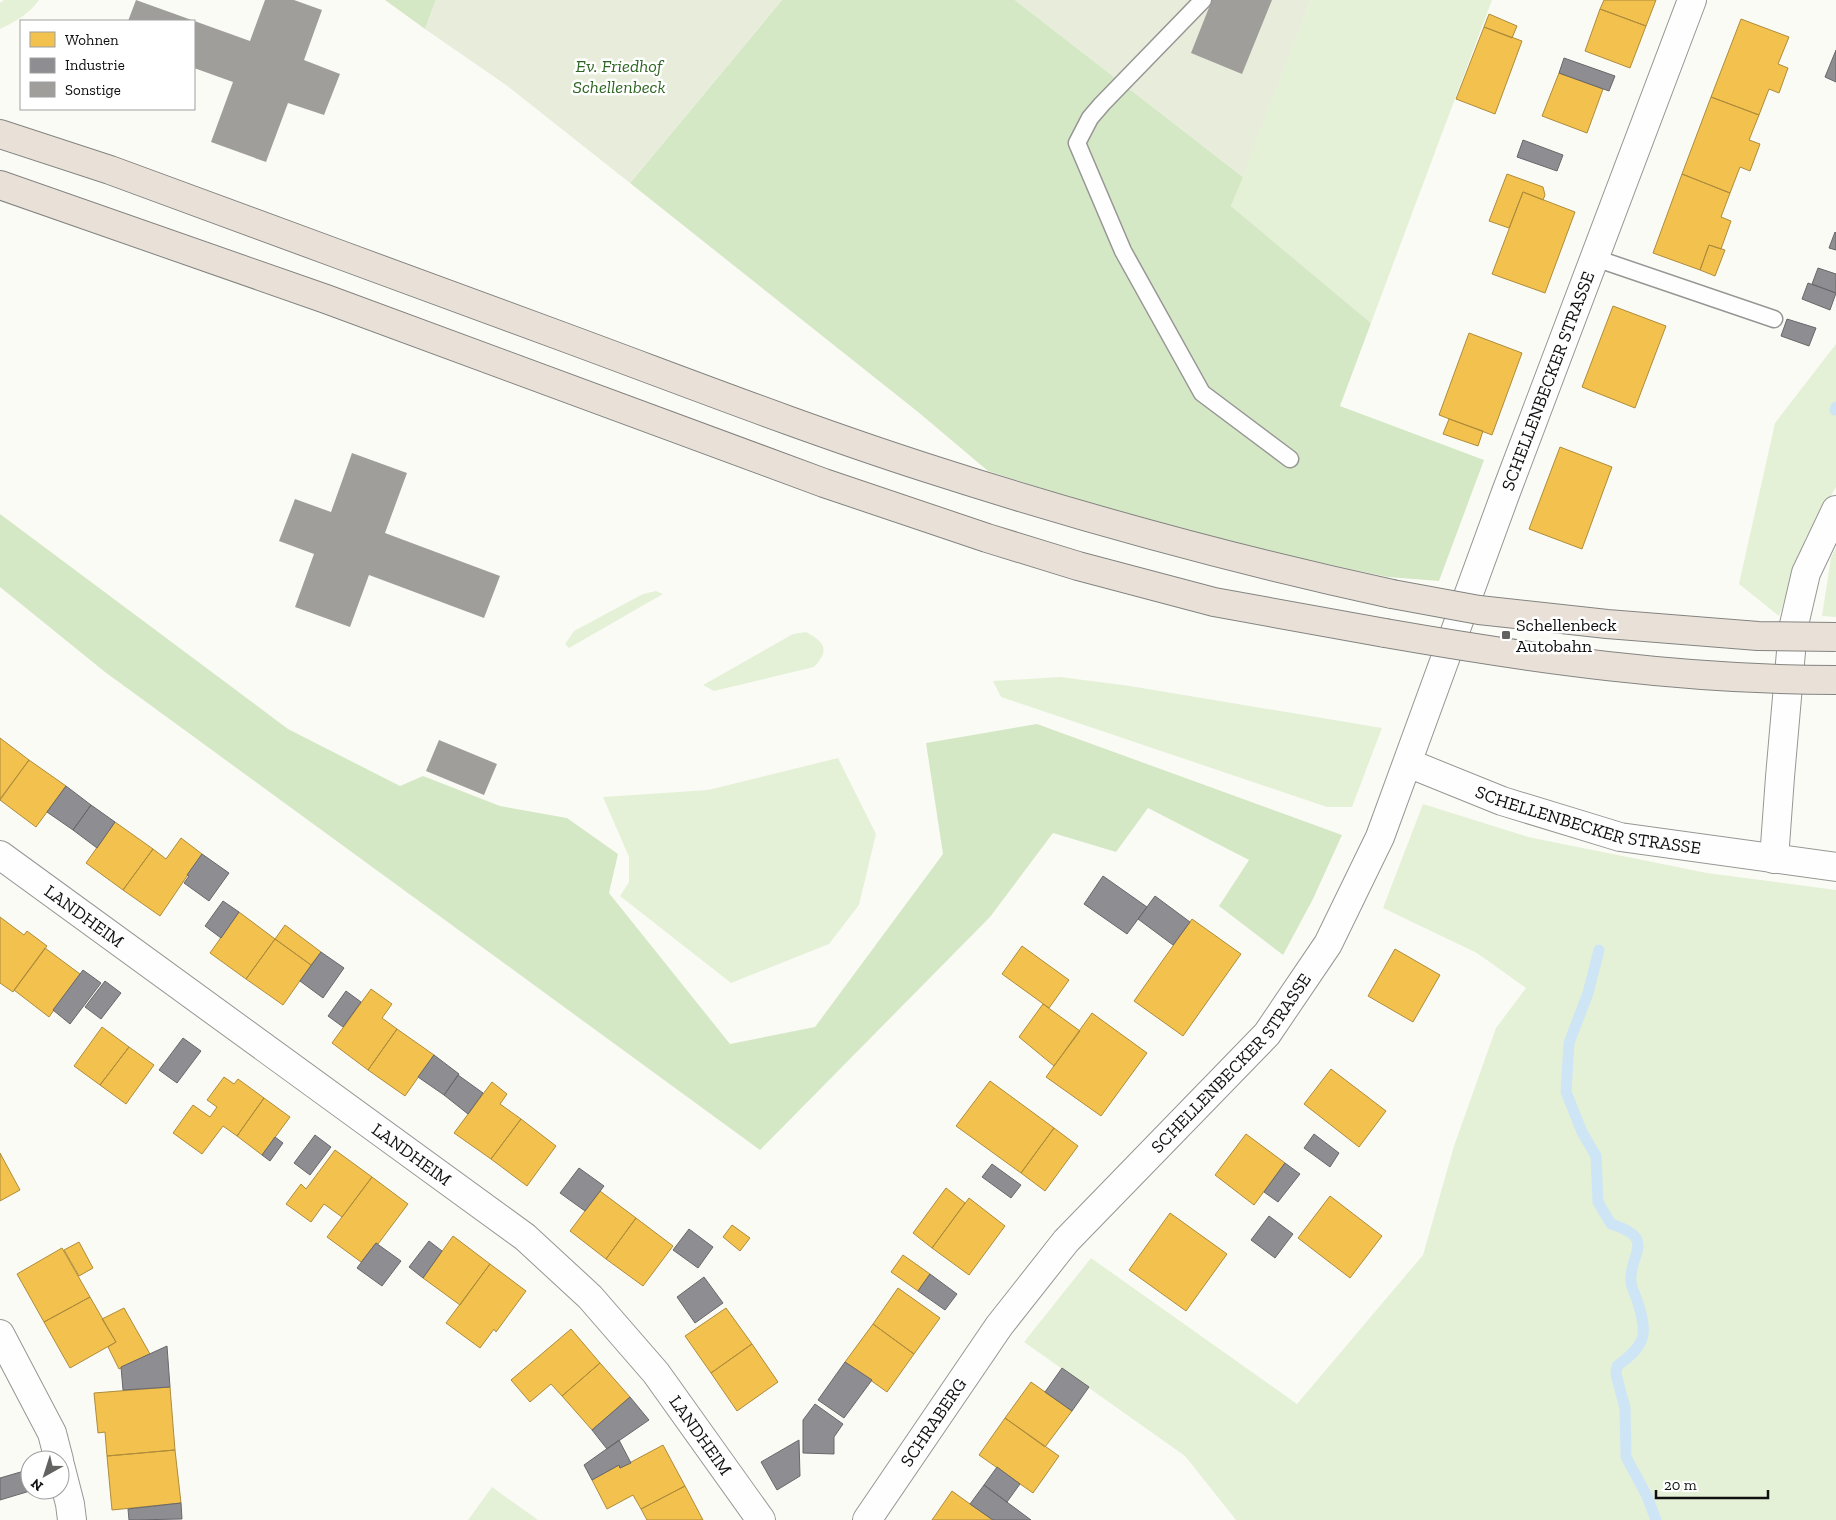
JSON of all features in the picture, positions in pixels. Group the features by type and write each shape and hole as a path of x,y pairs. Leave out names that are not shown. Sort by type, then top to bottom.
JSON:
{"highway":[{"path":"0,134 110,170 925,468 1075,514 1305,575 1479,610 1607,624 1758,636 1836,637"},
{"path":"0,185 326,299 824,483 987,538 1078,566 1214,602 1384,633 1554,660 1645,671 1780,680 1836,680"}],"street":[{"name":"SCHELLENBECKER STRASSE","path":"999,1326 1066,1242 1266,1034 1328,944 1380,837 1506,492 1692,0"},
{"path":"1774,859 1794,629 1806,573 1836,510"},
{"name":"SCHELLENBECKER STRASSE","path":"1408,763 1502,801 1620,836 1836,867"},
{"name":"LANDHEIM","path":"0,854 526,1238 590,1297 656,1373 761,1520"},
{"name":"SCHRABERG","path":"867,1520 999,1326"},
{"path":"0,1334 52,1433 56,1450"},
{"path":"69,1500 72,1520"}],"lane":[{"path":"1203,0 1102,104 1090,118 1077,143 1123,251 1202,393 1290,458"},
{"path":"1595,258 1774,319"}],"green space":[{"path":"4,0 39,0 21,17 0,29 0,3"},
{"path":"385,0 436,0 425,29"},
{"name":"Ev. Friedhof Schellenbeck","path":"436,0 782,0 630,183 506,85 425,29"},
{"path":"782,0 1015,0 1243,177 1231,206 1371,323 1340,406 1484,460 1439,581 1388,577 1185,535 988,471 918,412 630,183"},
{"path":"1015,0 1311,0 1243,177"},
{"path":"1311,0 1492,0 1371,323 1231,206"},
{"path":"1836,344 1836,487 1806,537 1779,616 1739,584 1775,423"},
{"path":"0,514 288,729 400,786 423,776 500,806 567,818 618,854 609,893 730,1044 815,1027 943,854 926,743 1037,724 1342,835 1313,899 1283,955 1219,906 1249,860 1148,808 1116,852 1053,833 990,917 760,1150 105,672 0,587"},
{"path":"1836,548 1836,617 1822,616 1831,557"},
{"path":"656,591 663,594 569,648 565,644 574,631 643,594"},
{"path":"806,632 818,639 824,651 814,667 714,691 703,685 793,634"},
{"path":"1060,677 1130,686 1382,728 1352,807 1327,807 1001,697 993,681"},
{"path":"838,758 876,834 859,905 829,944 731,983 620,896 629,882 629,857 603,797 708,790"},
{"path":"1423,804 1528,837 1707,873 1836,890 1836,1520 1236,1520 1185,1456 1024,1342 1091,1258 1297,1404 1423,1255 1454,1146 1496,1028 1526,988 1477,953 1383,908"},
{"path":"492,1487 538,1520 468,1520"}],"building: Wohnen":[{"path":"1604,0 1656,0 1646,26 1600,9"},
{"path":"1600,9 1646,26 1630,68 1585,51"},
{"path":"1489,14 1517,26 1512,38 1484,27"},
{"path":"1741,19 1789,37 1778,64 1788,68 1779,93 1769,89 1759,115 1711,97"},
{"path":"1484,27 1522,41 1495,114 1456,99"},
{"path":"1559,73 1603,89 1587,133 1542,116"},
{"path":"1711,97 1759,115 1749,140 1760,144 1750,171 1740,167 1730,193 1682,174"},
{"path":"1507,174 1543,187 1545,195 1543,200 1523,192 1509,228 1489,221"},
{"path":"1682,174 1730,193 1721,217 1731,221 1721,249 1709,245 1700,270 1653,253"},
{"path":"1523,192 1575,212 1545,293 1492,274"},
{"path":"1709,245 1725,250 1715,276 1700,270"},
{"path":"1613,306 1666,326 1635,408 1582,387"},
{"path":"1469,333 1522,353 1492,435 1439,415"},
{"path":"1449,419 1483,431 1478,446 1443,434"},
{"path":"1560,447 1612,467 1582,549 1529,529"},
{"path":"0,738 29,760 0,799"},
{"path":"29,760 66,786 36,827 0,800"},
{"path":"115,822 153,849 123,890 86,863"},
{"path":"181,838 202,854 160,916 123,890 153,849 166,859"},
{"path":"239,912 275,939 246,979 210,953"},
{"path":"0,917 24,935 27,931 47,946 13,992 0,983"},
{"path":"1192,919 1241,954 1183,1036 1134,1001"},
{"path":"285,925 321,952 311,965 275,939"},
{"path":"275,939 311,965 283,1005 246,979"},
{"path":"1022,946 1069,980 1049,1008 1002,974"},
{"path":"45,948 80,974 49,1017 14,990"},
{"path":"1395,949 1440,975 1413,1022 1368,996"},
{"path":"371,989 392,1004 382,1018 397,1029 368,1070 332,1043"},
{"path":"1043,1004 1080,1031 1054,1066 1019,1037"},
{"path":"1092,1013 1147,1053 1101,1116 1046,1077"},
{"path":"102,1027 129,1047 100,1085 74,1066"},
{"path":"397,1029 434,1055 405,1096 368,1070"},
{"path":"129,1047 154,1065 126,1104 100,1085"},
{"path":"1331,1069 1386,1111 1359,1147 1304,1104"},
{"path":"224,1077 234,1084 238,1079 264,1098 237,1136 223,1126 202,1154 173,1133 193,1105 210,1117 217,1107 207,1100"},
{"path":"990,1081 1054,1128 1021,1173 956,1126"},
{"path":"492,1082 507,1094 500,1104 521,1119 491,1159 454,1133"},
{"path":"264,1098 290,1117 262,1155 237,1136"},
{"path":"521,1119 556,1146 527,1186 491,1159"},
{"path":"1054,1128 1078,1146 1045,1191 1021,1173"},
{"path":"1246,1134 1285,1163 1254,1205 1215,1175"},
{"path":"335,1150 372,1177 342,1217 324,1204 311,1222 286,1204 301,1184 306,1189"},
{"path":"0,1153 20,1190 0,1201"},
{"path":"372,1177 408,1204 378,1244 376,1243 361,1262 327,1237"},
{"path":"946,1188 965,1203 932,1248 913,1233"},
{"path":"600,1191 636,1218 606,1259 570,1231"},
{"path":"1330,1196 1382,1236 1350,1278 1298,1238"},
{"path":"969,1198 1005,1226 969,1275 932,1248"},
{"path":"1170,1213 1227,1254 1186,1311 1129,1270"},
{"path":"636,1218 673,1246 643,1286 606,1259"},
{"path":"732,1225 750,1238 740,1251 723,1237"},
{"path":"453,1236 490,1264 460,1305 423,1278"},
{"path":"79,1242 93,1268 79,1276 64,1250"},
{"path":"62,1248 90,1297 44,1322 17,1274"},
{"path":"903,1255 930,1274 918,1291 891,1272"},
{"path":"490,1264 526,1291 496,1332 494,1329 480,1348 446,1323"},
{"path":"898,1288 940,1318 914,1354 873,1324"},
{"path":"90,1297 116,1342 70,1368 44,1322"},
{"path":"124,1308 150,1354 119,1369 108,1347 116,1342 102,1319"},
{"path":"726,1308 752,1344 711,1373 685,1336"},
{"path":"873,1324 914,1354 887,1392 845,1362"},
{"path":"571,1329 600,1363 562,1396 551,1384 530,1402 511,1380"},
{"path":"752,1344 778,1382 737,1411 711,1373"},
{"path":"600,1363 630,1397 592,1430 562,1396"},
{"path":"1031,1382 1072,1411 1045,1447 1005,1418"},
{"path":"170,1387 175,1450 107,1456 105,1432 98,1433 94,1393"},
{"path":"1005,1418 1059,1456 1033,1493 979,1455"},
{"path":"663,1445 685,1486 641,1509 633,1495 607,1509 592,1480 619,1465 620,1468"},
{"path":"175,1450 181,1503 112,1510 107,1456"},
{"path":"685,1486 703,1520 647,1520 641,1509"},
{"path":"952,1491 970,1504 993,1520 932,1520"}],"building: Industrie":[{"path":"1836,50 1836,82 1825,77"},
{"path":"1564,58 1615,76 1609,91 1559,73"},
{"path":"1523,140 1563,155 1557,171 1517,157"},
{"path":"1836,233 1836,250 1829,248"},
{"path":"1818,268 1836,274 1836,293 1812,284"},
{"path":"1808,283 1836,293 1830,310 1802,299"},
{"path":"1787,319 1816,328 1809,346 1781,336"},
{"path":"66,786 91,805 73,830 47,812"},
{"path":"91,805 115,822 97,848 73,830"},
{"path":"202,854 229,873 209,901 184,883 189,876 187,875"},
{"path":"1103,876 1147,907 1127,934 1084,904"},
{"path":"1155,896 1190,922 1173,945 1138,919"},
{"path":"223,901 239,912 221,938 205,926"},
{"path":"321,952 344,968 323,998 300,981"},
{"path":"83,970 101,983 70,1024 53,1010"},
{"path":"105,981 121,993 101,1019 85,1007"},
{"path":"346,991 361,1002 343,1027 328,1016"},
{"path":"183,1038 201,1051 177,1083 159,1070"},
{"path":"434,1055 459,1074 444,1095 418,1077"},
{"path":"458,1075 483,1093 468,1114 444,1095"},
{"path":"1314,1134 1339,1153 1330,1167 1304,1148"},
{"path":"315,1135 331,1147 310,1175 294,1163"},
{"path":"275,1137 283,1143 270,1161 262,1155"},
{"path":"1285,1163 1300,1174 1278,1202 1264,1192"},
{"path":"992,1164 1021,1185 1011,1198 982,1177"},
{"path":"579,1168 604,1186 585,1211 560,1193"},
{"path":"1269,1216 1293,1234 1275,1258 1251,1240"},
{"path":"689,1229 713,1247 698,1268 673,1250"},
{"path":"429,1241 442,1251 423,1278 409,1267"},
{"path":"376,1243 401,1261 382,1286 357,1268"},
{"path":"930,1274 957,1294 945,1310 918,1291"},
{"path":"704,1277 723,1303 695,1323 677,1297"},
{"path":"167,1346 170,1387 123,1390 121,1367"},
{"path":"845,1362 872,1380 844,1418 818,1400"},
{"path":"1062,1368 1089,1387 1072,1411 1045,1392"},
{"path":"630,1397 649,1420 607,1449 592,1430"},
{"path":"815,1404 843,1424 834,1437 834,1454 803,1453 803,1420"},
{"path":"619,1440 631,1463 620,1468 619,1465 592,1480 584,1465"},
{"path":"799,1440 800,1476 777,1490 761,1462"},
{"path":"997,1467 1020,1484 1007,1502 984,1485"},
{"path":"20,1472 20,1494 0,1500 0,1478"},
{"path":"984,1485 1031,1520 993,1520 970,1504"},
{"path":"181,1503 182,1519 129,1520 128,1509"}],"building: Sonstige":[{"path":"136,0 192,20 128,20"},
{"path":"265,0 294,0 322,10 304,60 340,74 324,115 288,103 266,162 211,142 233,82 195,68 195,21 250,41"},
{"path":"1212,0 1272,0 1242,74 1191,53"},
{"path":"352,453 407,473 385,533 500,576 484,618 369,575 350,627 295,607 314,554 279,541 295,499 331,512"},
{"path":"439,740 497,764 484,795 426,771"}],"waterway":[{"path":"1599,950 1588,993 1569,1043 1566,1092 1582,1132 1596,1156 1598,1202 1611,1224 1634,1235 1637,1241 1638,1248 1631,1271 1631,1281 1643,1322 1642,1338 1634,1351 1617,1366 1616,1374 1625,1408 1626,1457 1647,1496 1656,1520"}],"place":[{"name":"Schellenbeck Autobahn","path":"1506,635"}]}
